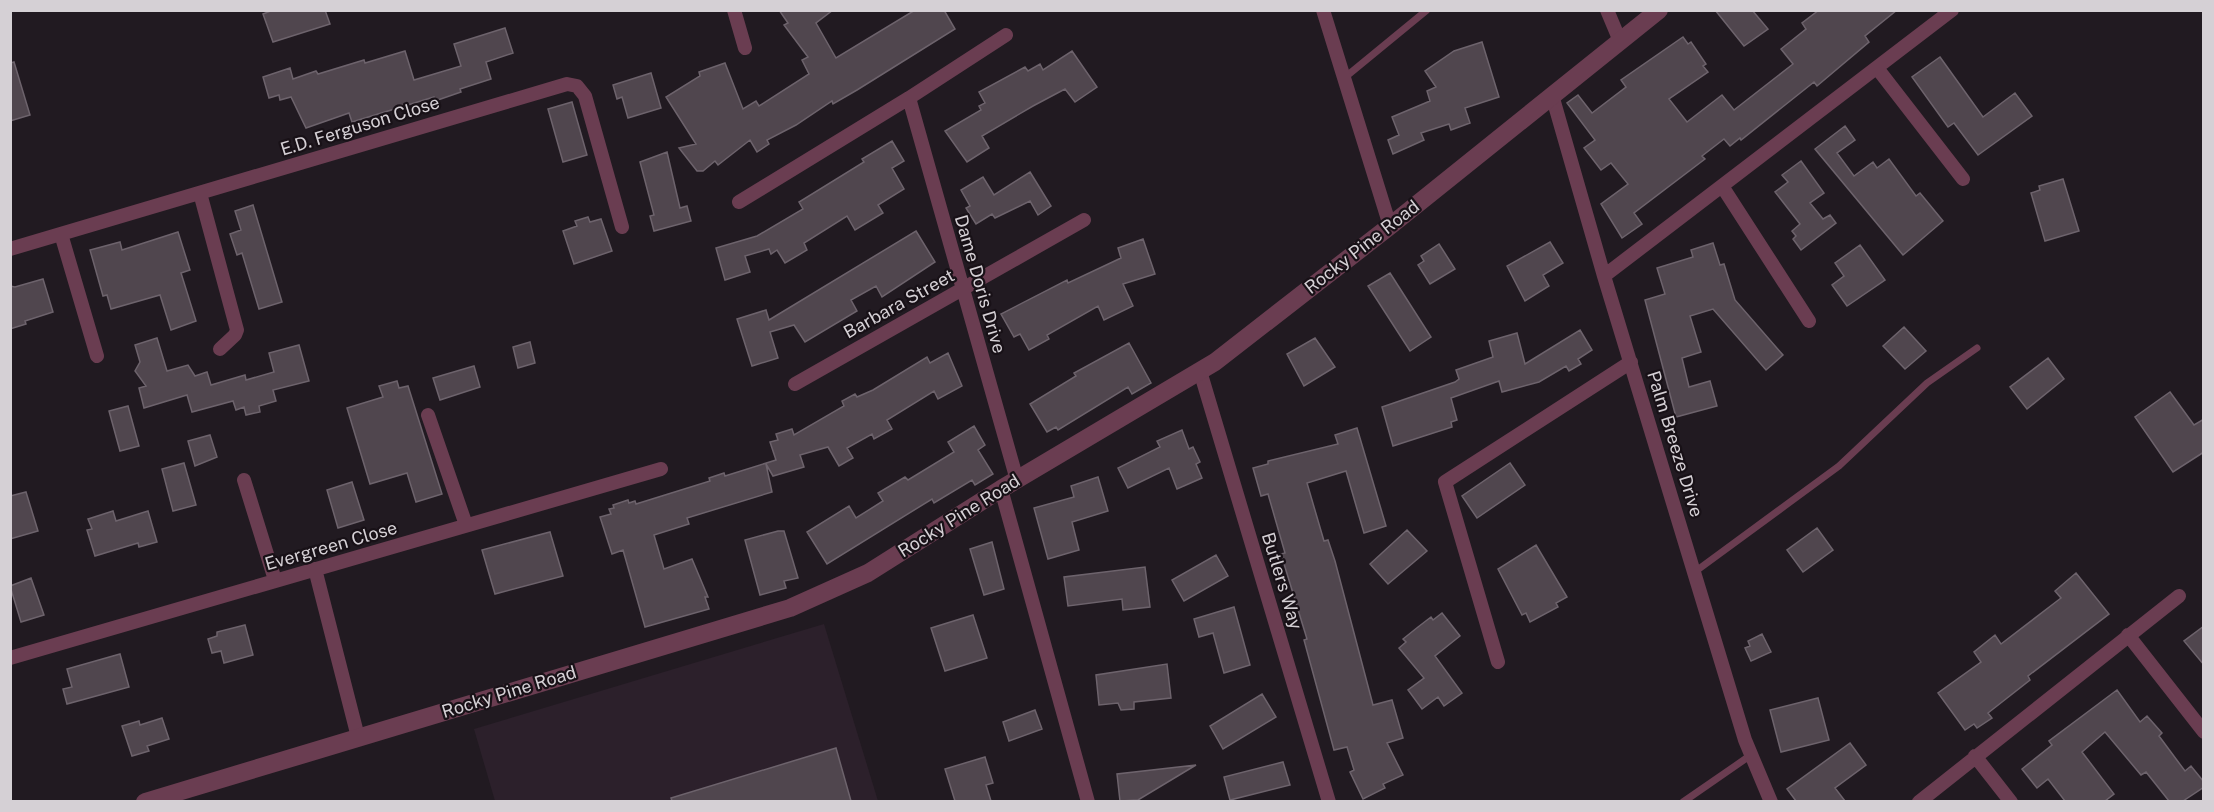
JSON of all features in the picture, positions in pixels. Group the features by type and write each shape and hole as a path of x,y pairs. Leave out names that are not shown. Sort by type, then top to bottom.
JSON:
{"street":[{"path":"734,10 745,48"},
{"path":"1323,10 1390,226"},
{"path":"1606,10 1620,41"},
{"name":"Rocky Pine Road","path":"145,801 812,600 868,573 1001,489 1200,371 1390,226 1659,10"},
{"path":"1604,276 1952,10"},
{"path":"739,202 909,98 1006,35"},
{"path":"1877,68 1964,179"},
{"name":"E.D. Ferguson Close","path":"10,249 555,86 571,84 581,89 585,96 622,227"},
{"name":"Palm Breeze Drive","path":"1552,95 1604,276 1751,755 1771,801"},
{"name":"Dame Doris Drive","path":"909,98 1017,480"},
{"path":"1722,186 1809,321"},
{"path":"200,193 237,330 235,335 220,349"},
{"name":"Barbara Street","path":"795,384 1084,220"},
{"path":"61,234 97,356"},
{"path":"1498,662 1445,482 1631,362"},
{"name":"Butlers Way","path":"1200,371 1329,801"},
{"path":"428,415 466,525"},
{"name":"Evergreen Close","path":"10,658 662,469"},
{"path":"244,480 275,580"},
{"path":"1001,489 1088,801"},
{"path":"315,569 358,737"},
{"path":"1919,801 2179,596"},
{"path":"2128,635 2204,732"},
{"path":"1975,756 2011,801"}],"lane":[{"path":"1343,79 1427,10"},
{"path":"1696,571 1839,466 1870,441 1927,383 1977,348"},
{"path":"1683,801 1751,755"}],"shaded area":[{"path":"824,624 878,801 495,801 474,729"}],"building":[{"path":"273,10 325,10 330,24 273,42 263,14"},
{"path":"779,10 833,10 816,23 836,58 915,10 944,10 955,29 857,90 833,104 832,101 796,125 767,140 769,144 757,152 750,140 718,165 715,161 703,171 697,171 679,148 696,144 666,97 700,76 699,72 725,63 743,109 756,101 759,106 809,74 802,60 808,57 784,25 788,23"},
{"path":"1715,10 1752,10 1768,29 1744,46"},
{"path":"1819,10 1897,10 1865,36 1869,42 1817,86 1814,82 1741,140 1740,138 1730,146 1724,139 1702,156 1705,159 1634,213 1642,224 1622,238 1601,204 1628,184 1611,163 1601,170 1584,148 1595,140 1567,103 1578,95 1592,113 1626,87 1621,80 1683,37 1688,44 1691,42 1706,64 1703,66 1708,72 1669,99 1687,122 1722,95 1734,110 1793,64 1781,49 1806,29 1802,23"},
{"path":"505,28 513,53 486,62 491,79 460,89 461,92 435,101 434,97 352,122 349,113 306,128 291,97 280,100 279,95 269,98 263,77 290,68 293,79 316,71 318,74 405,51 414,80 461,66 454,44"},
{"path":"1482,42 1499,97 1465,108 1470,123 1451,130 1449,124 1421,133 1424,140 1393,154 1388,140 1399,135 1392,117 1430,101 1427,91 1436,87 1425,71 1454,51"},
{"path":"1072,51 1097,87 1075,102 1065,89 1033,106 982,136 989,148 967,162 945,131 981,110 979,106 985,103 979,92 1025,67 1028,71 1040,64 1043,70"},
{"path":"1940,57 1983,117 2015,93 2032,116 1978,155 1954,123 1948,127 1912,77"},
{"path":"14,62 30,115 10,121 10,63"},
{"path":"651,73 661,108 628,118 622,97 617,99 613,85"},
{"path":"572,102 587,155 563,162 548,109"},
{"path":"1845,126 1855,140 1837,153 1854,176 1873,162 1877,168 1889,159 1916,196 1920,193 1943,221 1903,255 1815,149"},
{"path":"892,141 904,161 892,168 904,189 878,205 883,213 855,230 847,216 804,243 807,250 785,263 777,250 771,254 769,249 745,256 750,272 725,280 716,248 757,236 803,209 799,202 864,162 862,159"},
{"path":"667,152 680,208 687,206 691,221 654,231 650,216 654,215 640,162"},
{"path":"1801,161 1824,193 1810,203 1823,219 1830,215 1836,223 1801,250 1793,239 1796,236 1792,231 1800,224 1775,192 1788,182 1782,175"},
{"path":"1030,172 1051,206 1038,215 1030,201 995,218 992,214 976,224 966,208 970,206 961,190 983,177 994,195"},
{"path":"2063,179 2079,231 2045,241 2031,193 2040,190 2039,186"},
{"path":"253,205 282,302 259,309 242,253 237,255 230,234 241,230 235,211"},
{"path":"588,217 590,222 601,219 612,251 574,264 563,231 577,226 575,221"},
{"path":"916,231 935,262 882,297 876,286 851,300 857,311 805,342 794,325 770,332 778,358 752,366 737,319 766,310 769,320"},
{"path":"178,232 190,270 181,273 196,321 171,330 160,295 111,309 107,295 103,296 90,250 120,242 122,250"},
{"path":"1143,239 1155,274 1123,284 1133,306 1104,320 1098,306 1047,335 1049,339 1029,350 1020,334 1014,337 1001,314 1067,280 1068,283 1121,258 1118,248"},
{"path":"1550,242 1563,263 1543,275 1549,286 1525,301 1507,266"},
{"path":"1713,243 1720,265 1724,264 1735,300 1783,355 1766,370 1713,309 1690,316 1701,352 1682,358 1689,387 1710,381 1717,406 1676,417 1645,300 1665,294 1657,268 1693,257 1691,250"},
{"path":"1439,244 1455,269 1430,284 1418,265 1424,261 1421,256"},
{"path":"1860,245 1885,280 1847,306 1832,285 1844,276 1835,263"},
{"path":"1390,273 1431,337 1410,351 1368,286"},
{"path":"43,279 53,312 25,321 26,324 10,329 10,286 15,287"},
{"path":"1904,327 1926,351 1905,369 1883,346"},
{"path":"1580,330 1592,350 1578,359 1581,364 1569,371 1566,366 1539,382 1502,392 1499,381 1451,398 1457,420 1451,422 1452,427 1393,446 1382,407 1455,382 1459,379 1456,370 1493,357 1489,341 1517,333 1525,364"},
{"path":"157,338 167,371 188,365 195,376 207,372 211,385 245,375 246,380 274,372 269,353 299,345 309,381 273,390 276,401 259,406 260,412 246,415 244,407 236,410 233,401 192,412 187,395 144,408 139,388 146,386 135,371 140,362 135,345"},
{"path":"1315,338 1335,367 1304,386 1287,354"},
{"path":"530,342 535,363 518,368 513,347"},
{"path":"1129,343 1151,383 1132,394 1128,387 1058,430 1056,427 1047,432 1030,404 1076,376 1074,373"},
{"path":"948,353 962,386 938,399 934,391 887,420 892,429 874,439 872,434 847,448 853,458 839,466 828,447 800,455 804,467 773,476 766,464 772,492 687,518 689,524 654,535 664,569 692,559 708,597 705,597 709,609 645,627 623,550 612,554 600,517 611,514 609,509 614,508 613,505 628,500 629,503 635,501 636,504 710,481 709,478 724,473 725,476 776,460 770,442 778,440 776,434 792,429 794,435 844,406 842,401 855,394 857,397 873,390 927,357 930,363"},
{"path":"2048,358 2064,379 2027,409 2010,387"},
{"path":"474,366 480,387 440,400 433,378"},
{"path":"397,381 399,388 408,386 442,494 416,502 407,473 370,484 347,408 383,397 379,386"},
{"path":"2170,392 2194,425 2204,419 2204,452 2173,472 2135,417"},
{"path":"128,406 139,446 120,451 109,411"},
{"path":"974,426 985,445 978,450 993,474 975,485 972,480 934,503 932,499 827,564 807,532 849,506 856,518 883,501 878,493 905,477 908,480 954,452 948,442"},
{"path":"1357,428 1386,526 1364,533 1346,471 1307,483 1324,541 1328,540 1335,561 1373,705 1392,700 1403,738 1387,743 1403,775 1383,784 1385,788 1363,799 1350,772 1354,770 1347,747 1334,750 1304,640 1307,639 1281,554 1285,553 1268,494 1261,496 1253,468 1268,464 1268,461 1338,444 1335,435"},
{"path":"1182,430 1189,449 1193,447 1200,462 1196,464 1202,478 1177,489 1169,468 1128,488 1118,468 1160,447 1157,441"},
{"path":"210,435 217,457 195,466 188,441"},
{"path":"184,463 196,505 173,511 162,469"},
{"path":"1510,463 1525,485 1477,518 1462,496"},
{"path":"1098,477 1108,511 1072,522 1079,550 1048,559 1034,508 1074,497 1071,486"},
{"path":"352,482 364,520 338,528 327,490"},
{"path":"26,492 38,531 10,539 10,496"},
{"path":"113,511 116,521 148,511 157,542 139,547 138,543 95,556 87,530 92,529 88,519"},
{"path":"1817,528 1833,550 1803,572 1787,550"},
{"path":"1407,530 1427,551 1388,584 1370,564"},
{"path":"784,531 798,578 784,581 786,588 760,595 745,540"},
{"path":"550,532 563,576 495,594 482,550"},
{"path":"992,542 1004,589 984,595 970,549"},
{"path":"1536,545 1567,597 1556,603 1558,607 1530,622 1526,613 1522,615 1498,569"},
{"path":"1216,555 1228,576 1184,601 1172,580"},
{"path":"1145,567 1150,607 1123,610 1122,599 1068,606 1064,577"},
{"path":"2076,573 2109,614 2028,676 2030,680 1988,713 1992,718 1977,728 1974,724 1965,730 1938,693 1981,662 1974,652 1995,635 2001,644 2061,598 2055,591"},
{"path":"31,578 44,615 21,622 10,586"},
{"path":"1234,607 1250,665 1224,673 1213,633 1199,637 1194,619"},
{"path":"1442,613 1460,636 1435,656 1462,693 1444,706 1438,697 1422,709 1408,690 1424,678 1399,648 1406,642 1403,639 1431,617 1433,620"},
{"path":"973,615 987,658 945,671 931,628"},
{"path":"245,625 253,655 224,663 221,651 212,653 208,639 217,636 217,632"},
{"path":"2204,626 2204,665 2184,641"},
{"path":"1762,634 1771,652 1751,661 1745,648 1750,646 1748,641"},
{"path":"120,654 129,687 67,704 63,689 72,687 67,669"},
{"path":"1167,664 1171,698 1134,702 1134,709 1121,710 1118,703 1099,705 1096,675"},
{"path":"2117,690 2140,722 2147,716 2162,733 2159,736 2185,771 2191,766 2204,782 2204,787 2183,801 2169,801 2146,772 2141,775 2105,732 2082,752 2114,794 2105,801 2065,801 2048,779 2037,788 2022,769 2052,745 2049,741"},
{"path":"1262,694 1276,717 1223,749 1210,726"},
{"path":"1818,698 1829,740 1781,752 1770,710"},
{"path":"1035,710 1042,729 1009,741 1003,722"},
{"path":"162,718 169,739 147,746 149,751 132,756 122,726 139,721 140,725"},
{"path":"1850,743 1866,765 1835,788 1845,801 1796,801 1787,789"},
{"path":"836,748 851,801 672,801 671,798"},
{"path":"985,757 993,783 986,785 991,801 955,801 945,769"},
{"path":"1283,762 1290,785 1230,800 1224,777"},
{"path":"1196,765 1138,800 1120,801 1117,774"}]}
